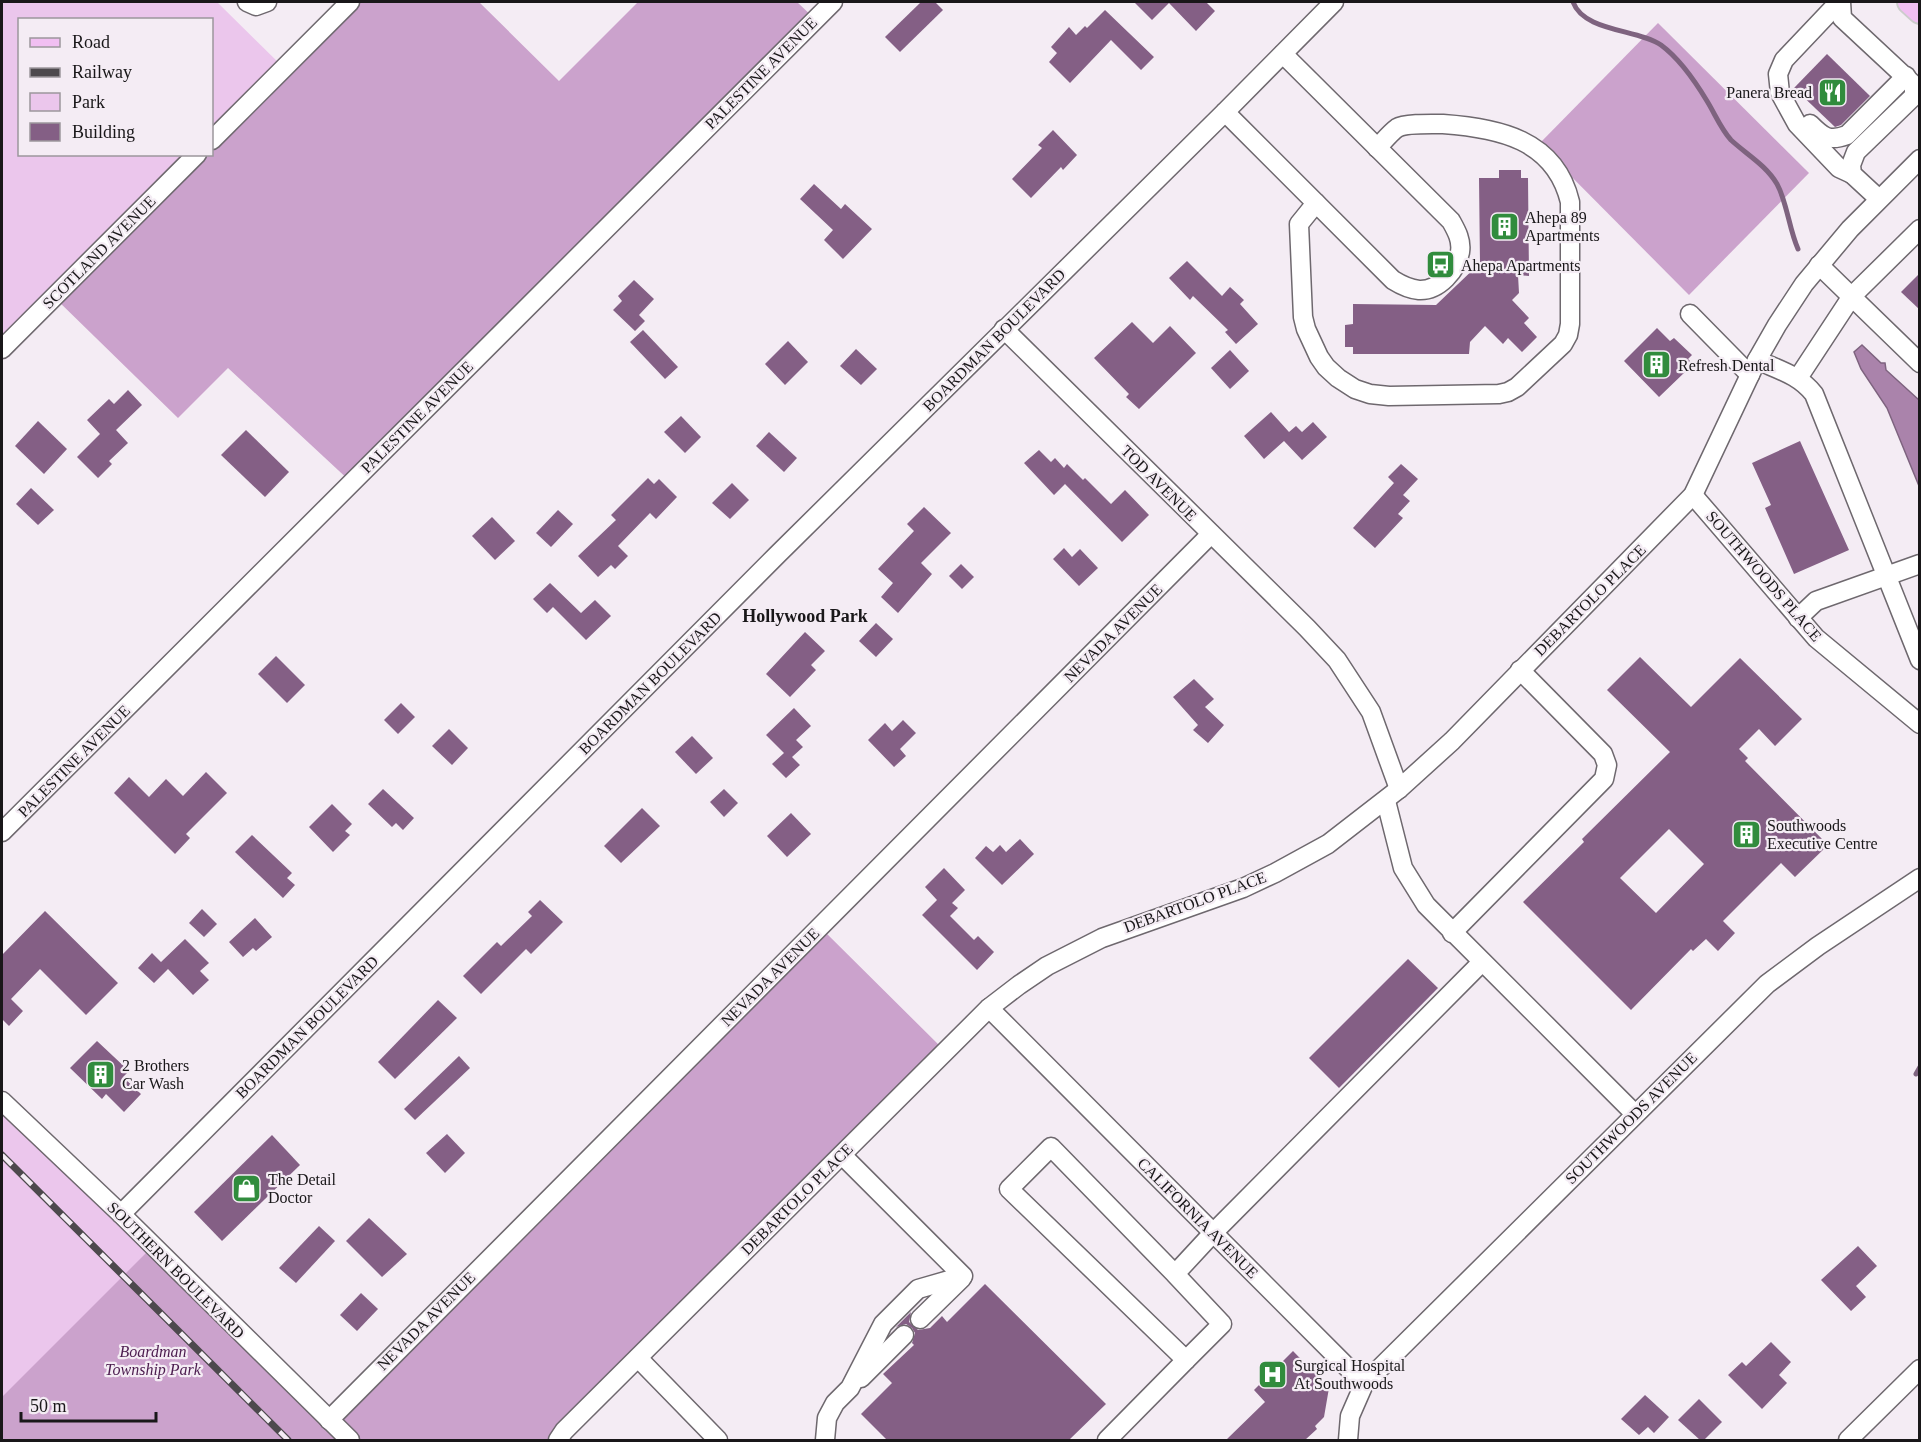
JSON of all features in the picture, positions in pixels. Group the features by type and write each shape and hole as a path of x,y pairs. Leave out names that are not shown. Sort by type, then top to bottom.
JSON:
{"main road":[{"path":"1909,2 1920,12"}],"street":[{"path":"247,2 256,6 267,2"},
{"path":"213,139 350,2"},
{"name":"PALESTINE AVENUE","path":"2,832 832,2"},
{"name":"BOARDMAN BOULEVARD","path":"121,1214 1004,329 1334,2"},
{"path":"1840,2 1842,18 1914,85 1914,96 1856,152 1851,165 1852,174"},
{"path":"1840,2 1784,60 1778,75 1780,93 1797,124 1839,168 1852,174 1879,200"},
{"path":"1225,112 1393,280 1408,288 1422,290 1437,285 1449,276 1460,251 1459,235 1451,221 1283,54"},
{"path":"1794,116 1804,117 1817,132 1827,138 1837,139 1846,135 1905,76"},
{"path":"1316,203 1299,224 1303,317 1318,357 1338,378 1355,389 1370,394 1389,396 1499,394 1517,387 1563,344 1568,335 1570,324 1570,202 1567,188 1559,174 1551,162 1522,140 1473,127 1433,124 1402,126 1397,128 1377,148"},
{"name":"SCOTLAND AVENUE","path":"2,349 195,156"},
{"name":"DEBARTOLO PLACE","path":"558,1440 564,1431 989,1008 1047,966 1102,938 1243,888 1328,844 1393,795 1452,741 1693,495 1777,325 1819,265 1920,159"},
{"path":"1798,378 1852,296 1920,229"},
{"path":"1819,265 1920,363"},
{"path":"1689,314 1754,368 1798,378 1814,394 1920,660"},
{"name":"TOD AVENUE","path":"1004,329 1316,636 1351,679 1371,712 1393,795 1403,868 1426,905 1635,1113"},
{"name":"SOUTHWOODS PLACE","path":"1693,495 1817,638 1920,724"},
{"name":"NEVADA AVENUE","path":"329,1420 1211,534"},
{"path":"1798,618 1816,601 1920,564"},
{"path":"1452,933 1604,779 1607,765 1603,754 1520,670"},
{"name":"SOUTHWOODS AVENUE","path":"1364,1384 1767,984 1818,946 1920,879"},
{"path":"1175,1274 1482,962"},
{"name":"CALIFORNIA AVENUE","path":"989,1008 1364,1384"},
{"name":"SOUTHERN BOULEVARD","path":"2,1101 121,1214 350,1440"},
{"path":"1107,1440 1222,1324 1050,1148 1009,1190 1186,1360"},
{"path":"842,1155 963,1276"},
{"path":"920,1319 963,1276"},
{"path":"850,1388 883,1324 918,1289 963,1276"},
{"path":"824,1439 827,1418 836,1403 904,1335"},
{"path":"638,1358 718,1440"},
{"path":"1848,1440 1920,1369"},
{"path":"1348,1440 1350,1416 1364,1384"}],"green space":[{"path":"2,2 217,2 284,68 213,139 213,18 18,18 18,156 196,156 2,349"},
{"path":"350,2 479,2 559,81 638,2 797,2 815,19 352,483 228,368 178,418 54,297 196,156 213,156 213,139"},
{"path":"1658,23 1809,173 1689,295 1539,144"},
{"path":"820,927 946,1052 558,1440 2,1440 2,1397 153,1246 329,1420"},
{"name":"Boardman Township Park","path":"2,1101 350,1440 2,1440"}],"shaded area":[{"path":"1862,345 1881,363 1885,363 1886,370 1919,400 1919,486 1887,408 1861,369 1854,352"}],"building":[{"path":"921,2 935,2 943,10 900,52 885,37"},
{"path":"1134,2 1206,2 1215,11 1196,31 1169,3 1152,20"},
{"path":"1105,10 1154,57 1141,70 1111,40 1070,83 1049,62 1057,53 1051,47 1069,27 1076,35 1085,26 1087,28"},
{"name":"Panera Bread","path":"1827,54 1870,96 1841,125 1835,127 1794,88"},
{"path":"1053,130 1077,155 1063,170 1061,167 1031,198 1012,179 1042,148 1038,145"},
{"name":"Ahepa 89 Apartments","path":"1499,170 1521,170 1521,178 1528,178 1529,276 1518,275 1519,293 1512,300 1529,318 1524,323 1537,337 1522,352 1508,338 1503,344 1485,326 1470,342 1469,354 1353,354 1353,347 1345,347 1345,325 1353,324 1353,304 1436,305 1480,263 1479,178 1499,178"},
{"path":"814,184 841,209 845,204 872,229 843,259 824,240 833,230 800,199"},
{"path":"1187,261 1222,296 1230,287 1244,300 1240,304 1258,324 1236,344 1225,332 1228,330 1193,296 1190,300 1169,278"},
{"path":"1920,273 1920,310 1901,292"},
{"path":"634,280 654,299 639,315 645,321 635,331 613,310 622,301 618,296"},
{"path":"1132,322 1153,343 1170,326 1196,353 1139,409 1126,397 1129,394 1094,358"},
{"name":"Refresh Dental","path":"1657,328 1670,341 1674,338 1692,355 1688,359 1690,361 1682,369 1685,372 1659,397 1624,361"},
{"path":"643,330 678,367 665,379 630,342"},
{"path":"788,341 808,362 785,385 765,364"},
{"path":"856,349 877,369 861,385 840,366"},
{"path":"1230,350 1249,371 1230,389 1211,368"},
{"path":"128,390 142,405 116,430 128,443 109,461 112,464 98,478 77,457 100,434 87,420 109,399 114,404"},
{"path":"1271,412 1289,432 1296,426 1302,432 1313,422 1327,437 1302,460 1284,441 1264,459 1244,436"},
{"path":"681,416 701,437 685,453 664,432"},
{"path":"38,421 67,449 44,474 15,446"},
{"path":"246,430 289,472 265,497 221,455"},
{"path":"769,432 797,458 784,472 756,446"},
{"path":"1800,441 1849,550 1794,574 1765,508 1771,505 1752,463"},
{"path":"1039,450 1051,462 1055,458 1064,468 1067,464 1111,504 1125,490 1149,515 1122,542 1065,484 1054,495 1024,463"},
{"path":"1401,464 1418,479 1403,495 1410,501 1398,514 1403,518 1375,548 1353,528 1394,483 1388,477"},
{"path":"648,478 654,484 659,479 677,497 656,519 650,513 618,546 628,556 615,569 611,565 598,577 578,556 616,520 611,515"},
{"path":"732,483 749,500 730,519 712,503"},
{"path":"31,488 54,510 38,525 16,504"},
{"path":"924,507 951,533 921,563 932,574 898,613 881,597 893,583 878,569 914,531 907,524"},
{"path":"558,510 573,524 551,547 536,533"},
{"path":"492,517 515,541 495,560 472,536"},
{"path":"1064,548 1072,557 1080,549 1098,568 1079,586 1053,559"},
{"path":"961,564 974,577 962,589 949,576"},
{"path":"550,583 581,613 595,600 611,616 586,640 553,607 547,613 533,599"},
{"path":"876,623 893,639 876,657 859,641"},
{"path":"805,632 825,651 811,665 816,670 790,697 766,674"},
{"path":"276,656 305,685 287,703 258,674"},
{"name":"Southwoods Executive Centre","path":"1640,657 1691,707 1740,658 1802,719 1775,746 1759,729 1739,749 1748,758 1745,761 1828,845 1795,877 1781,863 1723,921 1735,933 1718,951 1706,939 1693,951 1691,949 1631,1010 1523,902 1584,842 1582,839 1670,752 1607,690","holes":["1669,829 1704,864 1656,913 1620,878"]},
{"path":"1194,679 1214,699 1205,707 1224,725 1208,743 1193,730 1198,725 1173,697"},
{"path":"401,703 415,717 398,734 384,720"},
{"path":"794,708 811,726 796,740 803,747 792,757 800,765 786,778 772,764 784,753 766,735"},
{"path":"903,720 916,733 900,749 906,756 894,767 868,740 885,723 892,731"},
{"path":"449,729 468,748 452,765 432,746"},
{"path":"692,736 713,758 696,774 675,752"},
{"path":"206,772 227,793 186,834 190,838 175,854 114,793 129,777 149,797 166,779 183,796"},
{"path":"383,789 414,818 403,830 396,823 392,827 368,804"},
{"path":"724,789 738,803 724,817 710,802"},
{"path":"332,804 352,824 345,831 350,835 333,852 309,827"},
{"path":"642,808 660,826 621,863 604,846"},
{"path":"791,813 811,834 787,857 767,836"},
{"path":"252,835 292,873 287,878 295,885 283,898 235,852"},
{"path":"1020,839 1034,854 1002,885 975,858 986,846 993,852 1000,845 1006,852"},
{"path":"944,868 965,890 952,903 958,908 950,916 974,940 978,936 994,952 977,970 922,915 937,900 925,887"},
{"path":"540,900 563,922 531,954 526,949 481,994 463,976 497,942 501,946 532,916 528,912"},
{"path":"202,909 217,924 204,937 189,923"},
{"path":"45,911 118,983 86,1015 40,969 11,999 23,1011 9,1026 2,1019 2,955"},
{"path":"255,918 272,937 256,951 253,948 243,957 229,942"},
{"path":"185,939 209,963 200,971 209,980 193,995 168,969 154,983 138,968 152,953 161,962"},
{"path":"1408,959 1438,988 1339,1088 1309,1058"},
{"path":"438,1000 457,1018 395,1079 378,1062"},
{"name":"2 Brothers Car Wash","path":"97,1041 129,1071 123,1077 141,1094 124,1112 106,1094 102,1099 70,1068"},
{"path":"459,1056 470,1068 415,1120 404,1109"},
{"path":"447,1134 465,1153 445,1173 426,1153"},
{"name":"The Detail Doctor","path":"272,1135 300,1165 222,1241 194,1212"},
{"path":"369,1218 407,1254 382,1277 346,1241"},
{"path":"319,1226 335,1241 296,1283 279,1268"},
{"path":"1858,1246 1877,1266 1856,1286 1866,1297 1851,1311 1821,1280"},
{"path":"985,1284 1106,1404 1069,1440 887,1440 861,1414 892,1383 883,1374 914,1345 912,1343 915,1333 912,1328 906,1324 896,1327 911,1312 909,1322 918,1330 930,1328 942,1316 947,1322"},
{"path":"361,1293 378,1309 357,1331 340,1315"},
{"path":"1771,1342 1791,1362 1779,1375 1787,1383 1762,1409 1728,1375 1742,1362 1746,1366"},
{"path":"1293,1351 1329,1388 1324,1417 1315,1426 1317,1429 1305,1440 1226,1440 1265,1402 1254,1390"},
{"path":"1645,1395 1669,1417 1654,1433 1648,1427 1639,1435 1621,1419"},
{"path":"1699,1399 1722,1422 1704,1440 1700,1440 1678,1420"}],"waterway":[{"path":"1573,2 1579,12 1588,19 1600,25 1651,40 1661,45 1681,64 1710,106 1727,136 1762,165 1777,184 1798,249"},
{"path":"1916,1074 1920,1067"}],"railway":[{"path":"2,1155 288,1440"}],"place":[{"name":"Panera Bread","path":"1833,92"},
{"name":"Ahepa 89 Apartments","path":"1504,226"},
{"name":"Ahepa Apartments","path":"1440,265"},
{"name":"Refresh Dental","path":"1657,365"},
{"name":"Southwoods Executive Centre","path":"1746,834"},
{"name":"2 Brothers Car Wash","path":"101,1074"},
{"name":"The Detail Doctor","path":"247,1188"},
{"name":"Surgical Hospital At Southwoods","path":"1273,1374"}],"district":[{"name":"Hollywood Park","path":"805,616"}]}
